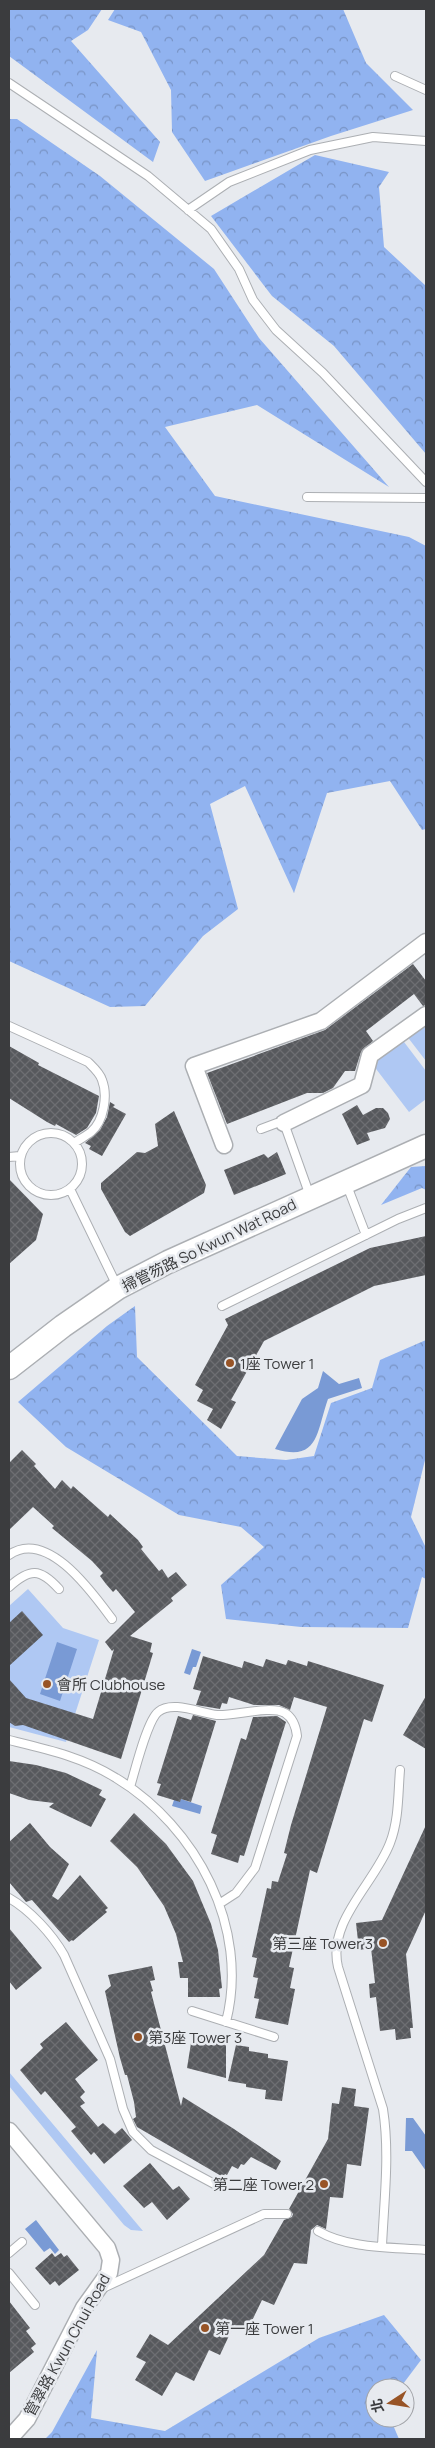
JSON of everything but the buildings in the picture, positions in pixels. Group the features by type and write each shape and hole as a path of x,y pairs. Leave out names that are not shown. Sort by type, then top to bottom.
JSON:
{"street":[{"path":"224,1145 194,1066 321,1021 426,942"},
{"path":"284,1123 362,1085 370,1055 426,1014"},
{"name":"掃管笏路 So Kwun Wat Road","path":"9,1368 63,1326 118,1288 168,1262 310,1196 425,1146"},
{"name":"管翠路 Kwun Chui Road","path":"9,2131 107,2248 110,2260 109,2272 84,2308 27,2419 9,2439"}],"lane":[{"path":"395,76 426,90"},
{"path":"9,83 148,176 211,228 239,270 253,300 276,330 322,373 426,482"},
{"path":"188,210 229,182 310,150 374,137 426,141"},
{"path":"307,497 426,498"},
{"path":"9,1026 88,1062 97,1071 102,1080 104,1092 103,1109 92,1132 74,1143"},
{"path":"261,1130 276,1123 284,1123 310,1196"},
{"path":"58,1133 74,1143 79,1150 82,1169 79,1178 70,1189 63,1193 49,1196 32,1189 21,1175 20,1156 24,1147 39,1134 58,1133"},
{"path":"9,1157 20,1156"},
{"path":"346,1181 366,1235"},
{"path":"70,1189 118,1288"},
{"path":"222,1306 398,1219 426,1208"},
{"path":"9,1555 26,1548 44,1550 51,1554 88,1589 112,1619"},
{"path":"9,1587 22,1576 35,1573 47,1576 59,1589"},
{"path":"130,1787 152,1718 164,1708 178,1708 219,1715 274,1710 285,1713 290,1717 297,1736 254,1868 236,1893 219,1904"},
{"path":"9,1740 63,1754 90,1764 130,1787 162,1813 182,1835 198,1859 219,1904 229,1942 232,2000 226,2022"},
{"path":"382,2246 386,2139 383,2109 338,1966 335,1948 339,1930 381,1863 391,1841 397,1817 400,1770"},
{"path":"9,1898 54,1940 64,1955 110,2059 123,2109 133,2132 151,2150 218,2186"},
{"path":"192,2011 274,2037"},
{"path":"96,2290 264,2214 287,2214"},
{"path":"318,2231 330,2238 348,2243 426,2250"},
{"path":"9,2252 22,2242"},
{"path":"9,2273 35,2305"}],"shaded area":[{"path":"426,1019 426,1061 406,1035"},
{"path":"401,1038 426,1071 426,1099 409,1112 370,1061"},
{"path":"323,1371 339,1384 359,1378 362,1388 328,1399 318,1433 314,1442 308,1448 289,1452 275,1449 302,1399 318,1388"},
{"name":"會所 Clubhouse","path":"28,1589 63,1628 99,1640 66,1742 9,1727 9,1606"},
{"path":"57,1642 77,1649 60,1701 40,1694"},
{"path":"192,1649 201,1652 196,1667 193,1667 190,1675 184,1673"},
{"path":"181,1799 202,1806 200,1814 172,1806 174,1800"},
{"path":"9,2072 143,2231 131,2230 124,2225 9,2086"},
{"path":"406,2118 413,2118 426,2136 426,2171 412,2151 405,2151"},
{"path":"36,2220 59,2250 55,2254 50,2248 44,2252 25,2229"}],"green space":[{"path":"9,9 102,9 88,30 71,41 160,142 153,162 9,56"},
{"path":"115,9 343,9 366,63 413,110 331,136 205,181 172,132 171,90 141,32 108,20"},
{"path":"9,119 17,119 100,176 214,269 259,338 389,487 257,405 165,427 215,496 409,537 426,546 426,829 422,830 390,781 327,793 294,893 245,786 210,804 238,909 203,936 145,1006 110,1007 9,961"},
{"path":"315,155 389,172 379,187 384,247 426,286 426,454 334,346 272,296 211,216"},
{"path":"426,1166 426,1190 422,1188 381,1205 411,1167"},
{"path":"135,1306 137,1357 237,1456 286,1460 314,1456 331,1403 372,1388 380,1360 426,1340 426,1456 411,1517 426,1548 426,1579 422,1577 408,1628 301,1627 226,1619 221,1585 264,1547 241,1527 179,1515 66,1447 18,1402 107,1326"},
{"path":"384,2315 421,2360 408,2378 365,2378 365,2428 394,2428 399,2439 45,2439 52,2432 97,2350 91,2418 165,2431 319,2338"}],"place":[{"name":"1座 Tower 1","path":"230,1363"},
{"name":"會所 Clubhouse","path":"47,1684"},
{"name":"第三座 Tower 3","path":"383,1943"},
{"name":"第3座 Tower 3","path":"138,2037"},
{"name":"第二座 Tower 2","path":"324,2184"},
{"name":"第一座 Tower 1","path":"205,2328"}]}
